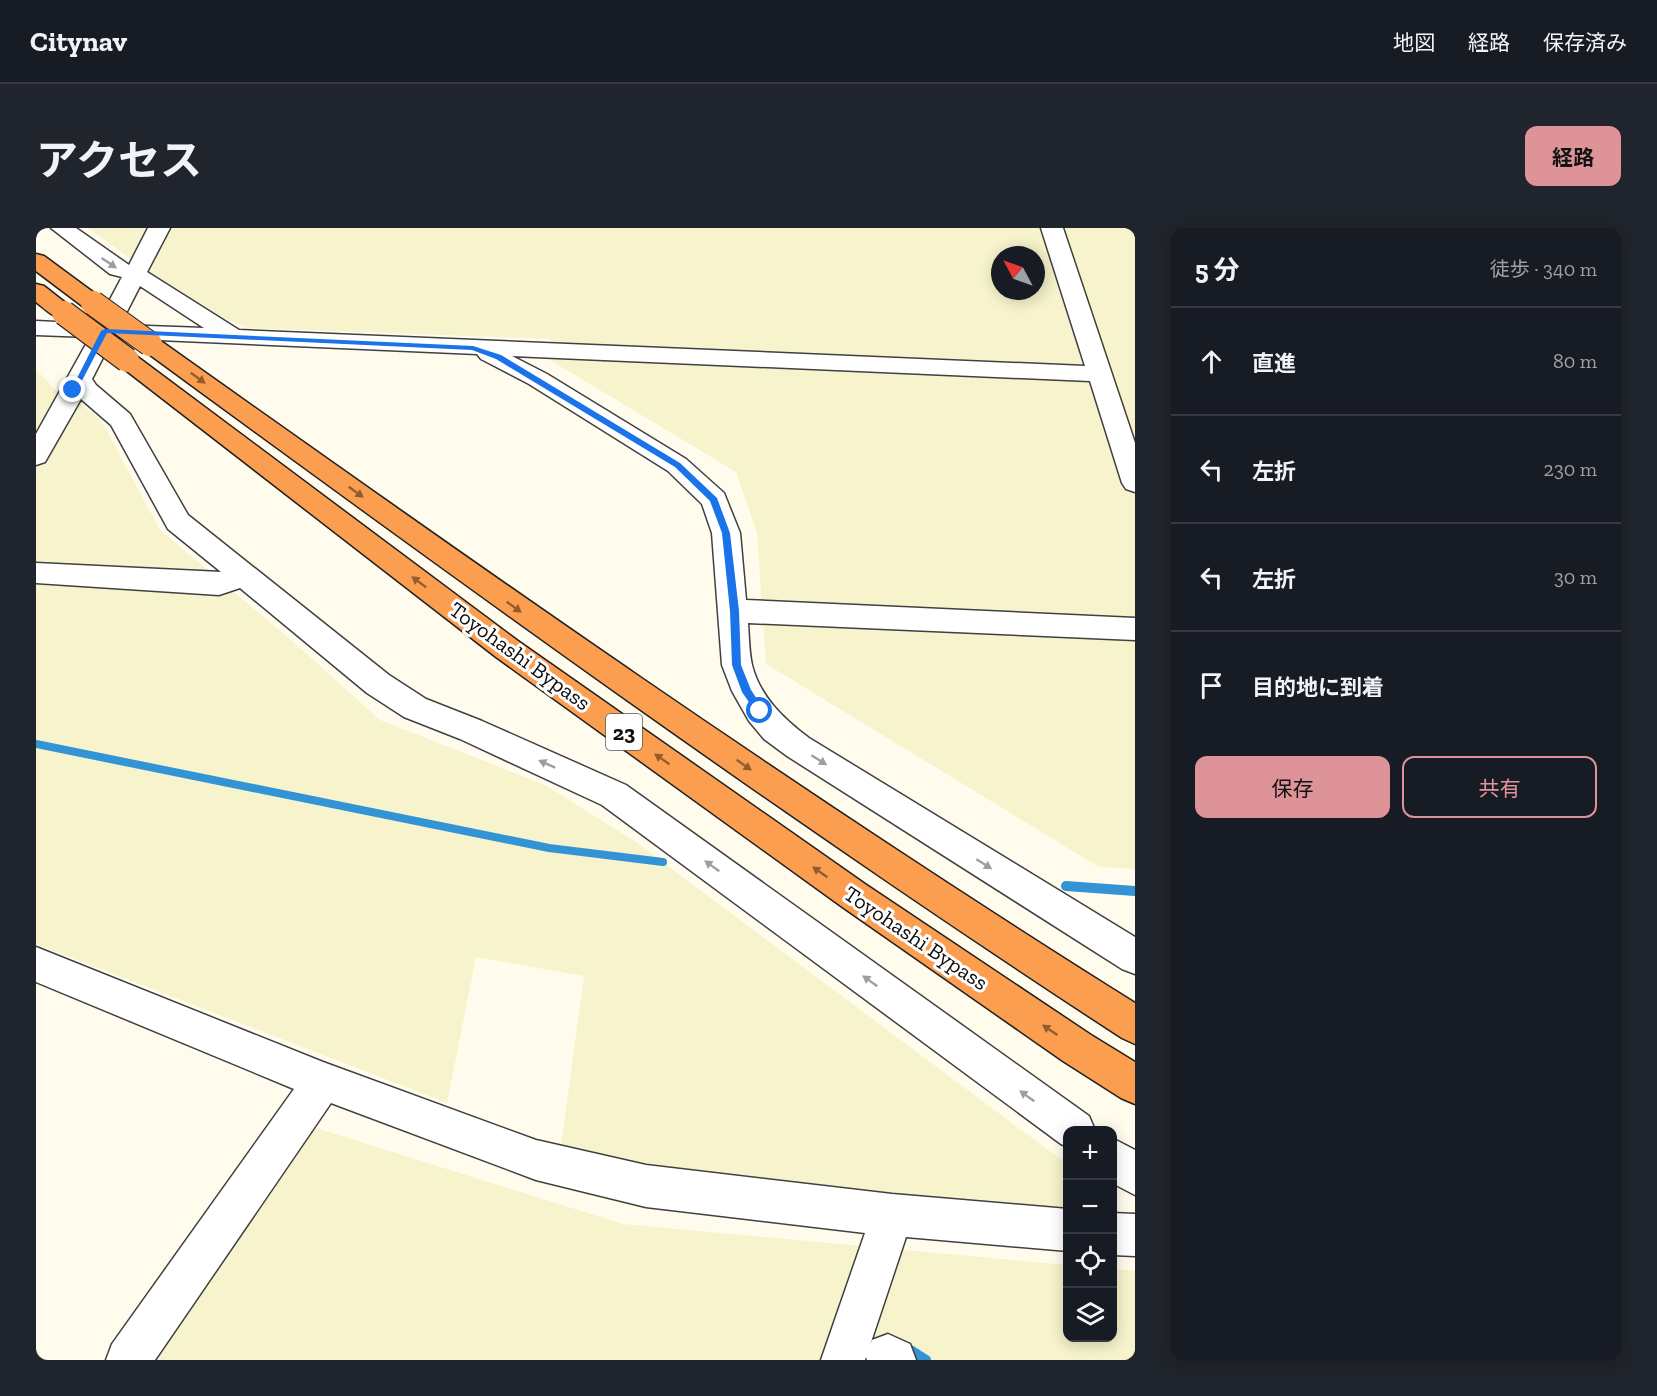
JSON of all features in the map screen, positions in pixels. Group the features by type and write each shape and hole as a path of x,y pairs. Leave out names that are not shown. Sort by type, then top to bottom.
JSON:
{"highway":[{"name":"Toyohashi Bypass","path":"36,261 93,303 139,352 507,649 853,895 1077,1048 1135,1084"},
{"name":"Toyohashi Bypass","path":"36,291 64,313 139,352 977,926 1135,1025"},
{"name":"23","path":"1077,1048 1135,1091"}],"street":[{"path":"62,228 118,269 134,273 235,338"},
{"path":"36,456 80,379 159,228"},
{"path":"1052,228 1135,483"},
{"path":"36,328 1100,374"},
{"path":"473,348 498,357 677,465 714,500 726,533 737,665 747,692 775,730 798,747 1034,897 1135,957"},
{"path":"80,379 86,390 121,420 178,522 378,684 415,708 471,730 614,795 1068,1126"},
{"path":"36,573 219,584 245,576"},
{"path":"734,611 1135,629"},
{"path":"36,964 323,1081 536,1160 646,1186 892,1215 1063,1230"},
{"path":"128,1360 323,1081"},
{"path":"1117,1161 1135,1174"},
{"path":"843,1360 892,1215"},
{"path":"1117,1234 1135,1235"}],"shaded area":[{"path":"88,228 1135,228 1135,869 1099,867 766,664 757,533 736,472 543,356 550,355 551,339 248,328 224,318 145,269"},
{"path":"36,369 55,390 82,405 101,420 160,530 290,639 380,720 545,785 636,842 1063,1161 1063,1213 670,1178 560,1153 584,976 476,957 447,1103 36,944"},
{"path":"313,1127 623,1224 1063,1265 1063,1342 1117,1342 1117,1269 1135,1271 1135,1360 152,1360"}],"waterway":[{"path":"36,744 549,848 663,862"},
{"path":"1082,887 1066,886 1135,891"},
{"path":"904,1346 926,1360"}],"route":[{"path":"73,390 105,331 473,348 498,357 677,465 714,500 726,533 737,665 747,692 760,711"}]}
